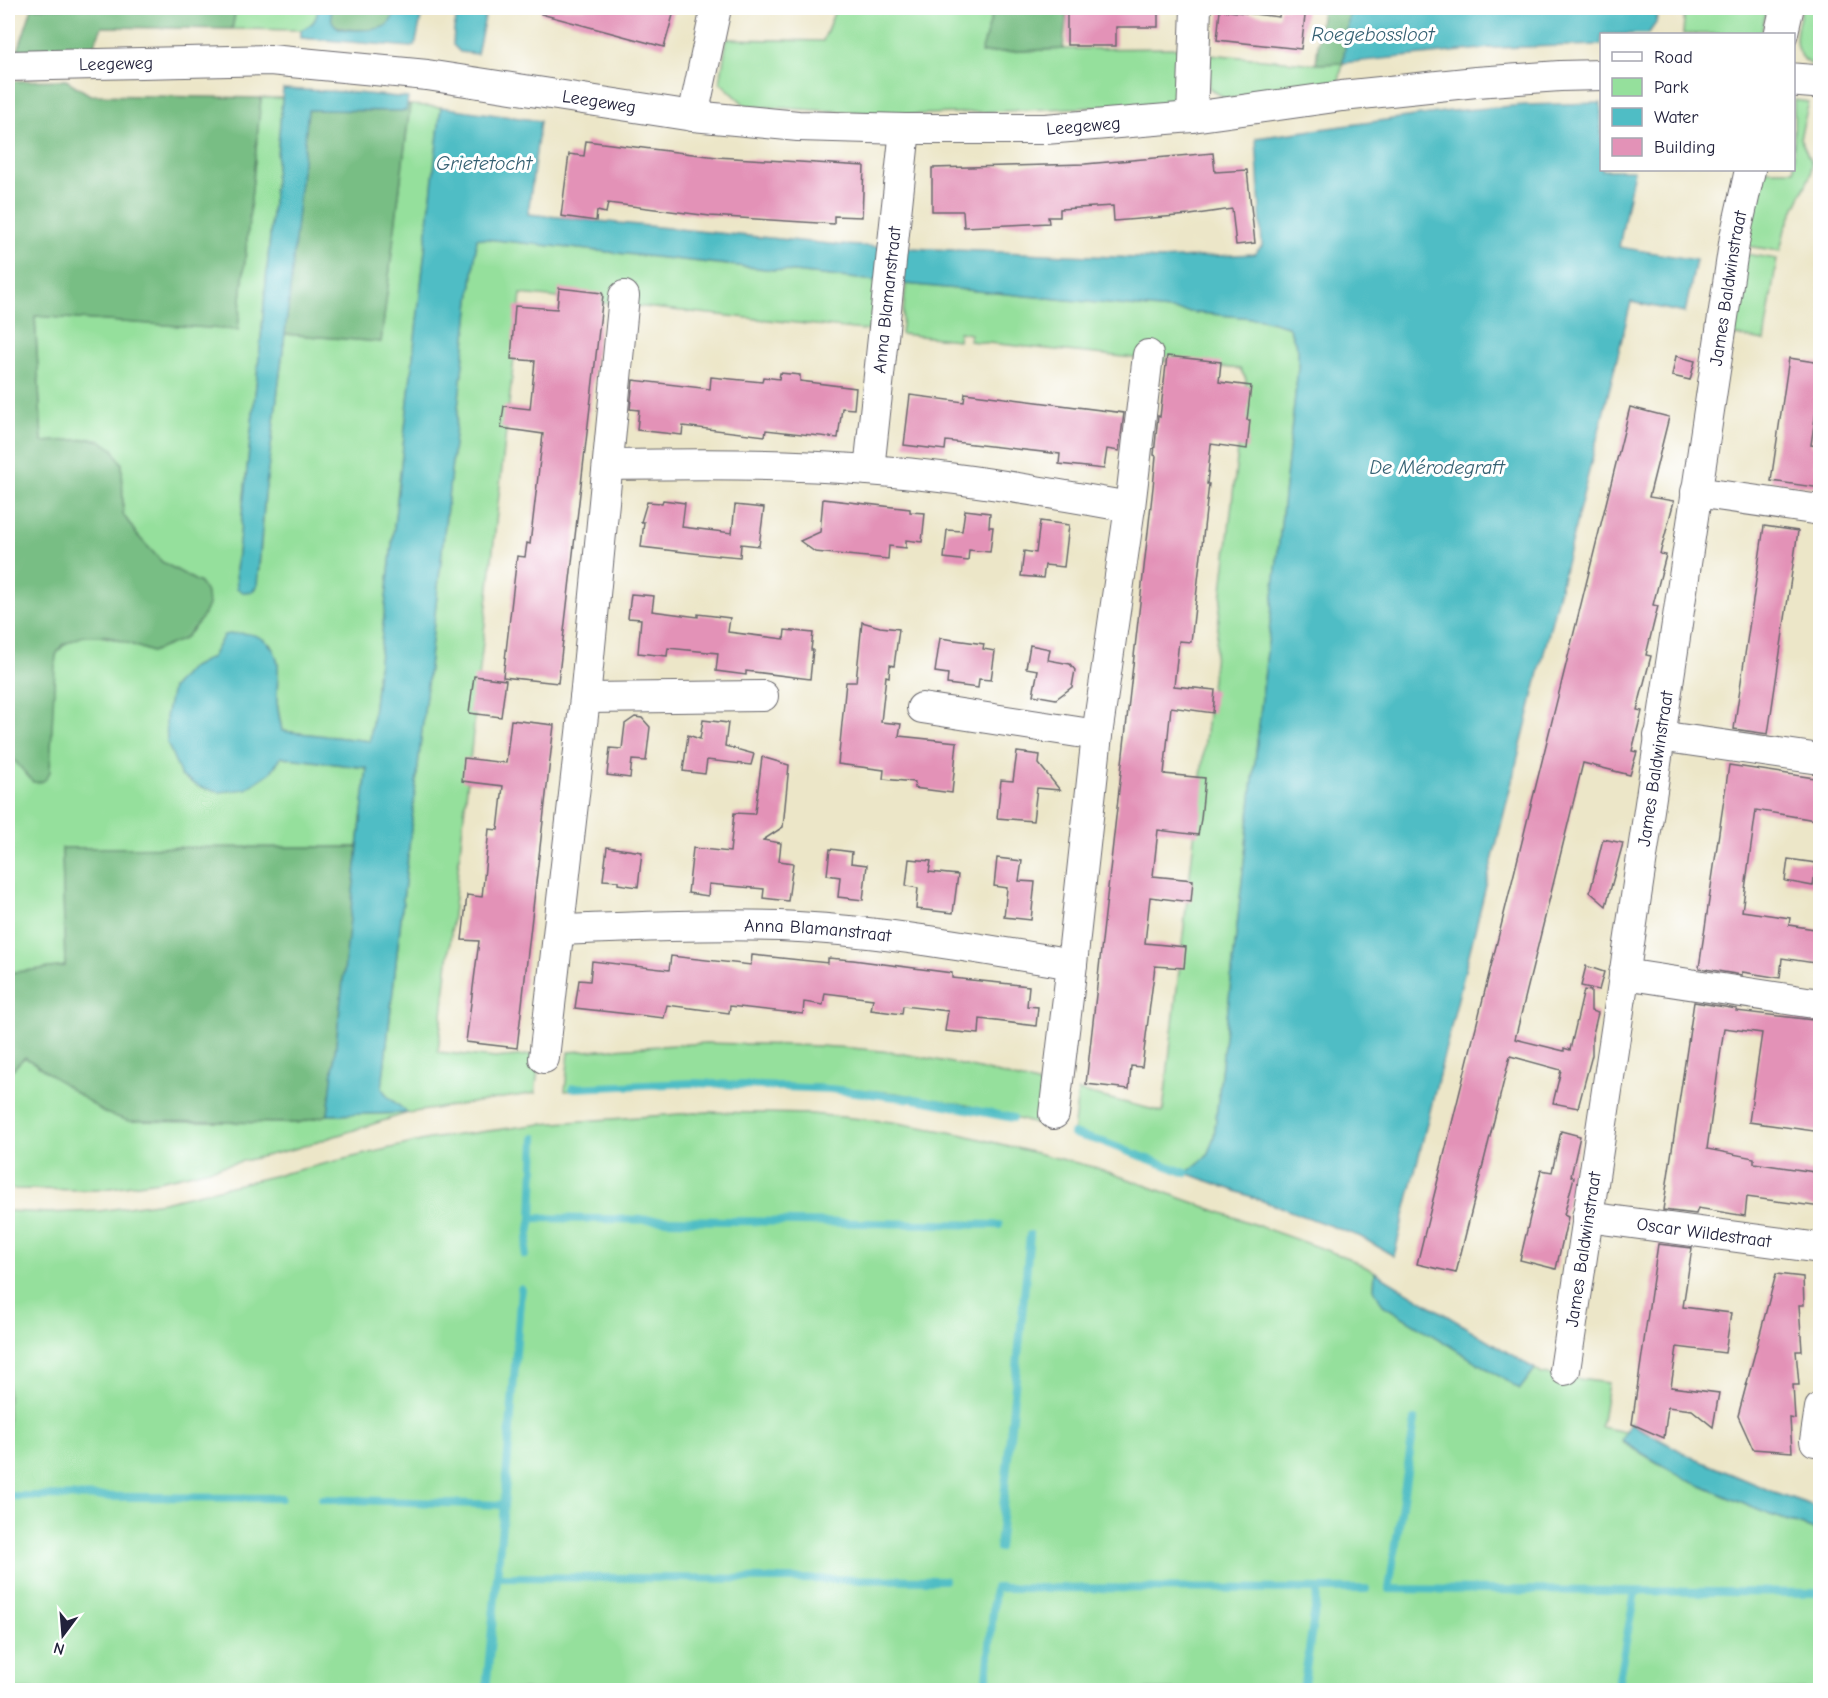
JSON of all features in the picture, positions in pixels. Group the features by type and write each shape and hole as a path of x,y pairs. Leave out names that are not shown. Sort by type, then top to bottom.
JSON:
{"main road":[{"path":"1781,33 1787,8"},
{"path":"1795,80 1821,82"}],"street":[{"path":"693,116 716,8"},
{"path":"1192,117 1196,8"},
{"name":"Leegeweg","path":"8,66 270,60 426,75 693,116 798,126 905,129 1045,129 1192,117 1342,96 1476,82 1600,75"},
{"name":"Anna Blamanstraat","path":"869,470 905,129"},
{"name":"James Baldwinstraat","path":"1564,1370 1735,237 1750,171"},
{"path":"544,1058 585,698 624,296"},
{"path":"1054,1114 1097,735 1130,507 1148,355"},
{"path":"608,465 733,464 869,470 1000,485 1130,507"},
{"path":"1696,492 1821,510"},
{"path":"585,698 763,696"},
{"path":"922,708 1097,735"},
{"path":"1659,736 1821,759"},
{"name":"Anna Blamanstraat","path":"560,930 779,926 956,944 1072,964"},
{"path":"1624,974 1821,1004"},
{"name":"Oscar Wildestraat","path":"1587,1217 1821,1248"},
{"path":"1815,1441 1821,1408"}],"green space":[{"path":"32,8 236,8 232,29 102,27 93,47 18,51"},
{"path":"236,8 318,8 313,22 301,30 232,29"},
{"path":"330,8 396,8 387,26 364,30 335,25 331,20"},
{"path":"836,8 994,8 982,53 1063,49 1181,48 1175,104 903,115 746,106 720,82 727,39 823,41"},
{"path":"994,8 1067,8 1063,49 981,53"},
{"path":"1322,8 1350,8 1343,63 1316,64"},
{"path":"1685,8 1767,8 1761,33 1683,33"},
{"path":"1802,8 1820,8 1820,70 1803,58 1798,51 1796,36"},
{"path":"1209,54 1316,64 1343,63 1339,81 1226,99 1209,88"},
{"path":"66,80 90,95 261,98 238,330 35,316 42,442 91,439 101,441 113,449 122,464 123,514 137,535 162,562 200,583 207,594 208,605 202,618 184,639 152,652 108,636 83,636 62,645 56,655 50,772 44,781 33,782 8,753 8,81"},
{"path":"261,98 282,98 261,339 236,571 259,570 265,494 285,334 381,342 410,105 441,107 370,741 282,731 277,702 278,664 270,644 224,635 212,657 189,669 172,688 271,772 281,757 367,768 358,847 62,848 65,967 8,973 8,753 33,781 56,655 65,644 75,638 87,636 114,639 152,652 200,583 162,562 137,535 123,514 122,464 91,439 42,442 35,316 238,330"},
{"path":"1795,100 1809,102 1800,138 1811,162 1811,174 1785,229 1780,251 1747,246 1760,171 1795,171"},
{"path":"407,105 410,105 381,342 285,334 308,110 406,111"},
{"path":"477,238 877,281 872,331 521,294 438,1052 495,1058 540,1054 535,1093 408,1113 294,1149 159,1181 97,1190 8,1189 8,1074 24,1057 129,1121 297,1123 328,1115 407,1113 387,1096 382,1088"},
{"path":"1745,254 1777,259 1764,341 1732,335"},
{"path":"906,284 1262,319 1288,326 1298,349 1298,368 1214,1137 1207,1156 1186,1173 1103,1142 1073,1134 1078,1091 1163,1112 1246,379 1240,369 969,341 970,334 959,332 958,340 901,334"},
{"path":"358,847 328,1115 297,1123 129,1121 105,1113 25,1057 8,1074 8,973 65,966 62,848"},
{"path":"706,1043 855,1048 904,1054 994,1073 1047,1087 1043,1126 967,1105 896,1093 813,1085 707,1083 565,1091 569,1052"},
{"path":"708,1112 811,1114 892,1122 960,1134 1097,1168 1348,1258 1375,1272 1374,1289 1520,1389 1535,1369 1542,1374 1608,1383 1601,1427 1626,1432 1622,1442 1685,1479 1763,1512 1820,1532 1820,1690 8,1690 8,1211 48,1213 99,1211 163,1202 429,1139 541,1124"}],"water":[{"path":"318,8 330,8 332,21 338,27 357,30 387,25 396,8 423,8 416,42 411,47 301,38 301,30 313,22"},
{"path":"459,8 487,8 477,54 460,52 453,45"},
{"name":"Roegebossloot","path":"1350,8 1658,8 1656,23 1649,33 1600,33 1600,45 1491,48 1343,63"},
{"path":"283,89 408,98 406,111 308,110 289,301 265,494 257,586 252,592 243,592 237,588 236,571 261,339"},
{"path":"1600,103 1600,171 1634,171 1619,247 1696,260 1685,313 1631,302 1394,1256 1361,1237 1186,1173 1207,1156 1214,1137 1298,368 1298,349 1288,326 1262,319 477,238 382,1088 387,1096 408,1113 328,1115 367,768 281,757 271,772 246,789 220,792 200,787 181,776 167,742 166,717 172,688 189,669 212,657 224,635 251,634 265,641 275,654 278,664 277,702 282,731 370,741 441,107 540,121 528,214 840,245 1160,259 1254,254 1262,246 1256,138 1451,111 1525,105"},
{"path":"1375,1272 1535,1369 1520,1389 1383,1305 1374,1289"},
{"path":"1630,1423 1695,1459 1771,1491 1820,1508 1820,1532 1763,1512 1685,1479 1622,1441"}],"building":[{"path":"541,8 675,8 664,47 541,14"},
{"path":"1067,8 1158,8 1158,27 1116,27 1116,46 1067,45"},
{"path":"1280,8 1306,8 1301,49 1217,40 1220,10 1279,17"},
{"path":"586,141 717,157 864,166 862,217 834,216 834,224 710,216 608,203 606,213 597,211 596,221 561,216 569,154 584,156"},
{"path":"1213,153 1215,172 1247,170 1255,243 1236,245 1232,209 1114,221 1113,206 1060,209 1060,217 1048,217 1049,223 964,227 963,211 932,211 932,168 1085,164"},
{"path":"559,288 602,293 603,295 558,683 503,677 517,556 525,557 527,543 530,544 543,434 501,428 504,406 530,409 535,361 511,359 515,306 557,309"},
{"path":"1167,356 1221,362 1219,382 1251,386 1247,420 1250,420 1247,449 1211,444 1207,484 1209,484 1191,642 1179,641 1174,686 1215,690 1213,713 1171,707 1164,774 1205,778 1201,819 1198,835 1158,830 1153,876 1193,880 1191,902 1150,897 1145,943 1186,947 1184,968 1155,966 1142,1067 1131,1066 1129,1089 1086,1084 1153,487 1158,416 1160,417"},
{"path":"1676,356 1695,361 1690,380 1672,376"},
{"path":"1789,358 1821,363 1821,404 1817,404 1811,445 1818,446 1815,466 1821,467 1821,488 1771,481"},
{"path":"780,373 800,375 800,381 856,388 854,409 842,408 838,438 766,430 765,436 683,426 682,435 637,430 639,410 630,409 633,380 710,389 711,377 762,382 763,377 779,379"},
{"path":"965,393 1124,413 1119,451 1107,449 1104,469 1059,464 1060,454 946,441 945,450 904,445 910,395 964,402"},
{"path":"1630,407 1669,417 1649,497 1674,501 1660,554 1666,555 1653,605 1658,606 1646,655 1651,656 1637,710 1642,711 1632,751 1637,752 1630,775 1583,763 1515,1039 1564,1051 1564,1048 1570,1050 1584,990 1591,991 1591,1011 1598,1013 1592,1038 1592,1055 1578,1108 1553,1103 1561,1070 1510,1056 1456,1273 1417,1264"},
{"path":"823,499 910,509 910,512 925,513 922,542 906,540 906,548 889,546 888,559 815,552 800,541 820,532"},
{"path":"663,500 685,503 682,527 732,533 735,505 764,508 759,546 741,544 740,557 641,547 644,522 641,522 647,502 662,503"},
{"path":"965,510 990,513 989,527 993,527 990,552 969,550 968,561 944,558 947,530 962,531"},
{"path":"1040,521 1069,525 1064,567 1045,565 1043,578 1021,576 1024,551 1036,553"},
{"path":"1764,526 1798,531 1768,734 1734,729"},
{"path":"631,594 654,596 652,611 698,617 698,614 730,618 728,632 784,639 785,630 813,633 810,679 746,671 746,675 716,671 718,653 668,648 667,656 638,653 641,619 628,618"},
{"path":"862,622 899,629 894,666 890,665 889,677 886,676 881,722 901,724 899,736 957,742 952,793 914,788 915,782 883,779 884,770 838,764 846,682 856,682"},
{"path":"940,638 984,644 983,649 995,651 991,680 979,679 978,688 947,684 948,674 935,672"},
{"path":"1030,645 1050,649 1048,660 1070,664 1075,670 1072,687 1056,699 1033,695 1038,670 1026,668"},
{"path":"474,676 506,680 501,717 469,713"},
{"path":"635,717 642,718 650,727 646,761 632,760 630,778 607,775 610,748 622,749 625,724"},
{"path":"511,720 554,725 517,1048 466,1042 479,941 462,940 467,895 482,897 489,829 498,830 503,786 462,781 464,758 506,763"},
{"path":"703,720 728,723 725,746 754,754 751,765 707,760 705,774 683,771 688,735 700,739"},
{"path":"1017,752 1040,755 1039,764 1060,790 1037,788 1033,821 997,818 1001,780 1013,781"},
{"path":"762,757 789,765 783,827 763,840 781,843 779,861 793,863 788,901 763,898 764,889 709,884 708,896 688,893 693,848 730,852 734,813 754,814"},
{"path":"1729,765 1821,779 1821,821 1756,810 1742,911 1790,918 1789,925 1821,930 1821,964 1782,958 1780,978 1699,968"},
{"path":"1603,839 1623,843 1606,906 1590,892"},
{"path":"607,847 642,852 638,887 618,884 618,881 603,880"},
{"path":"830,849 852,852 851,863 867,865 863,900 838,897 840,877 827,875"},
{"path":"997,858 1022,861 1019,881 1035,882 1031,920 1004,917 1007,888 994,886"},
{"path":"909,859 931,861 929,872 958,875 953,913 916,909 918,888 906,886"},
{"path":"1788,859 1816,863 1813,886 1785,881"},
{"path":"752,955 828,963 828,958 853,960 952,973 952,978 1029,986 1027,1006 1038,1007 1036,1026 980,1019 979,1034 945,1031 948,1011 903,1006 902,1014 871,1010 873,999 825,993 823,1005 804,1002 803,1014 730,1006 729,1013 667,1005 664,1018 575,1008 579,980 590,981 592,961 669,970 671,956 751,965"},
{"path":"1586,966 1604,972 1599,990 1581,986"},
{"path":"1694,1002 1737,1009 1736,1011 1821,1021 1821,1132 1749,1122 1762,1033 1724,1028 1707,1149 1754,1158 1754,1163 1821,1173 1821,1207 1747,1197 1745,1216 1698,1208 1696,1214 1663,1210"},
{"path":"1561,1131 1580,1136 1571,1176 1574,1177 1564,1215 1568,1217 1556,1269 1520,1260 1541,1170 1552,1172"},
{"path":"1658,1244 1692,1248 1683,1307 1731,1313 1725,1353 1677,1347 1671,1387 1719,1393 1713,1427 1692,1410 1668,1407 1664,1438 1632,1424"},
{"path":"1776,1274 1803,1277 1804,1305 1799,1305 1802,1351 1796,1351 1799,1385 1793,1385 1795,1419 1790,1418 1792,1452 1753,1449 1738,1416"}],"waterway":[{"path":"573,1088 694,1083 830,1089 921,1100 1013,1118"},
{"path":"1073,1134 1103,1142 1186,1173"},
{"path":"525,1255 532,1218 535,1138"},
{"path":"532,1218 999,1225"},
{"path":"999,1548 1030,1235"},
{"path":"486,1690 504,1505 521,1289"},
{"path":"1415,1420 1389,1589 1820,1593"},
{"path":"8,1496 281,1498"},
{"path":"322,1499 504,1505"},
{"path":"498,1577 944,1580"},
{"path":"986,1690 995,1588 1366,1589"},
{"path":"1303,1690 1318,1589"},
{"path":"1617,1690 1635,1592"}],"water label":[{"name":"Grietetocht","path":"484,163"},
{"name":"De Mérodegraft","path":"1437,467"}]}
